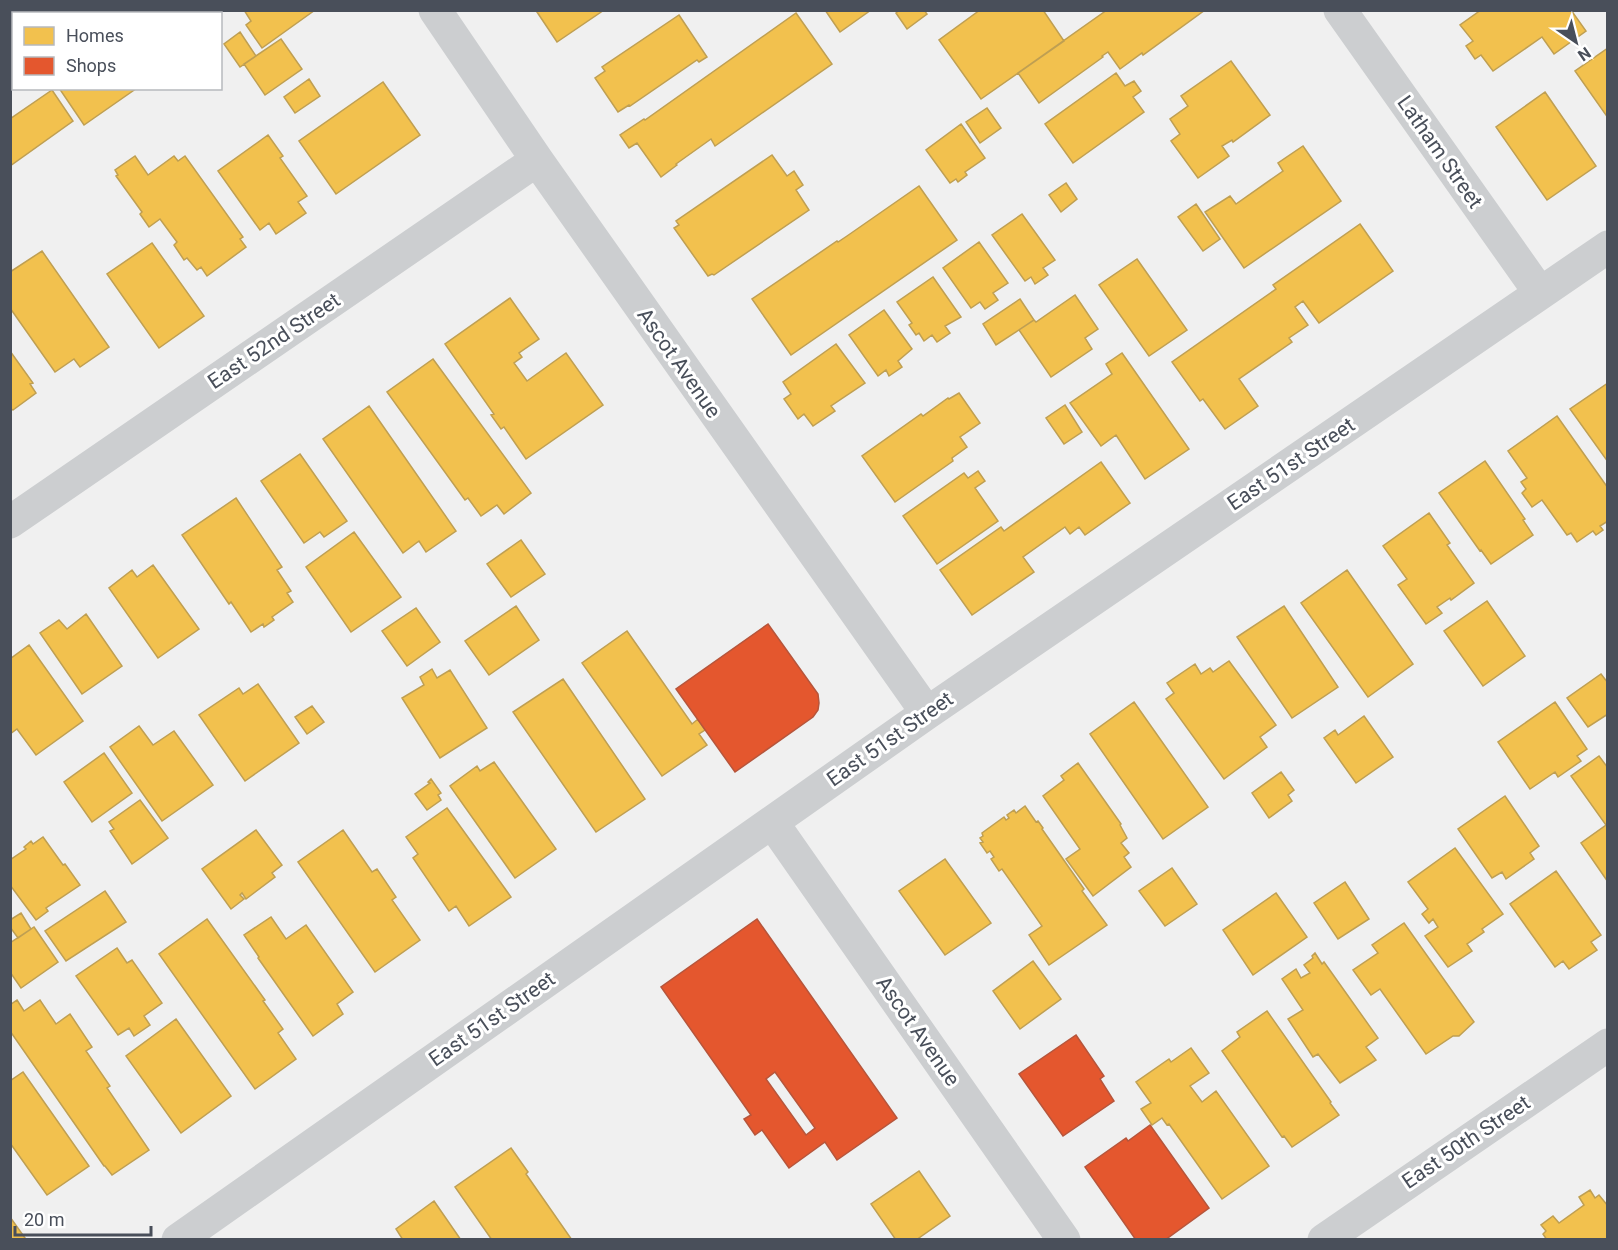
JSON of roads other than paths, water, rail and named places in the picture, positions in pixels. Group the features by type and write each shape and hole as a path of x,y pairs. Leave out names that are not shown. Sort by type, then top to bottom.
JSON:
{"street":[{"name":"Ascot Avenue","path":"435,10 537,160 927,713"},
{"name":"Latham Street","path":"1340,10 1540,293"},
{"name":"East 52nd Street","path":"10,522 537,160"},
{"name":"East 51st Street","path":"178,1239 927,713 1608,246"},
{"name":"Ascot Avenue","path":"772,822 1064,1239"},
{"name":"East 50th Street","path":"1324,1239 1608,1046"}]}
